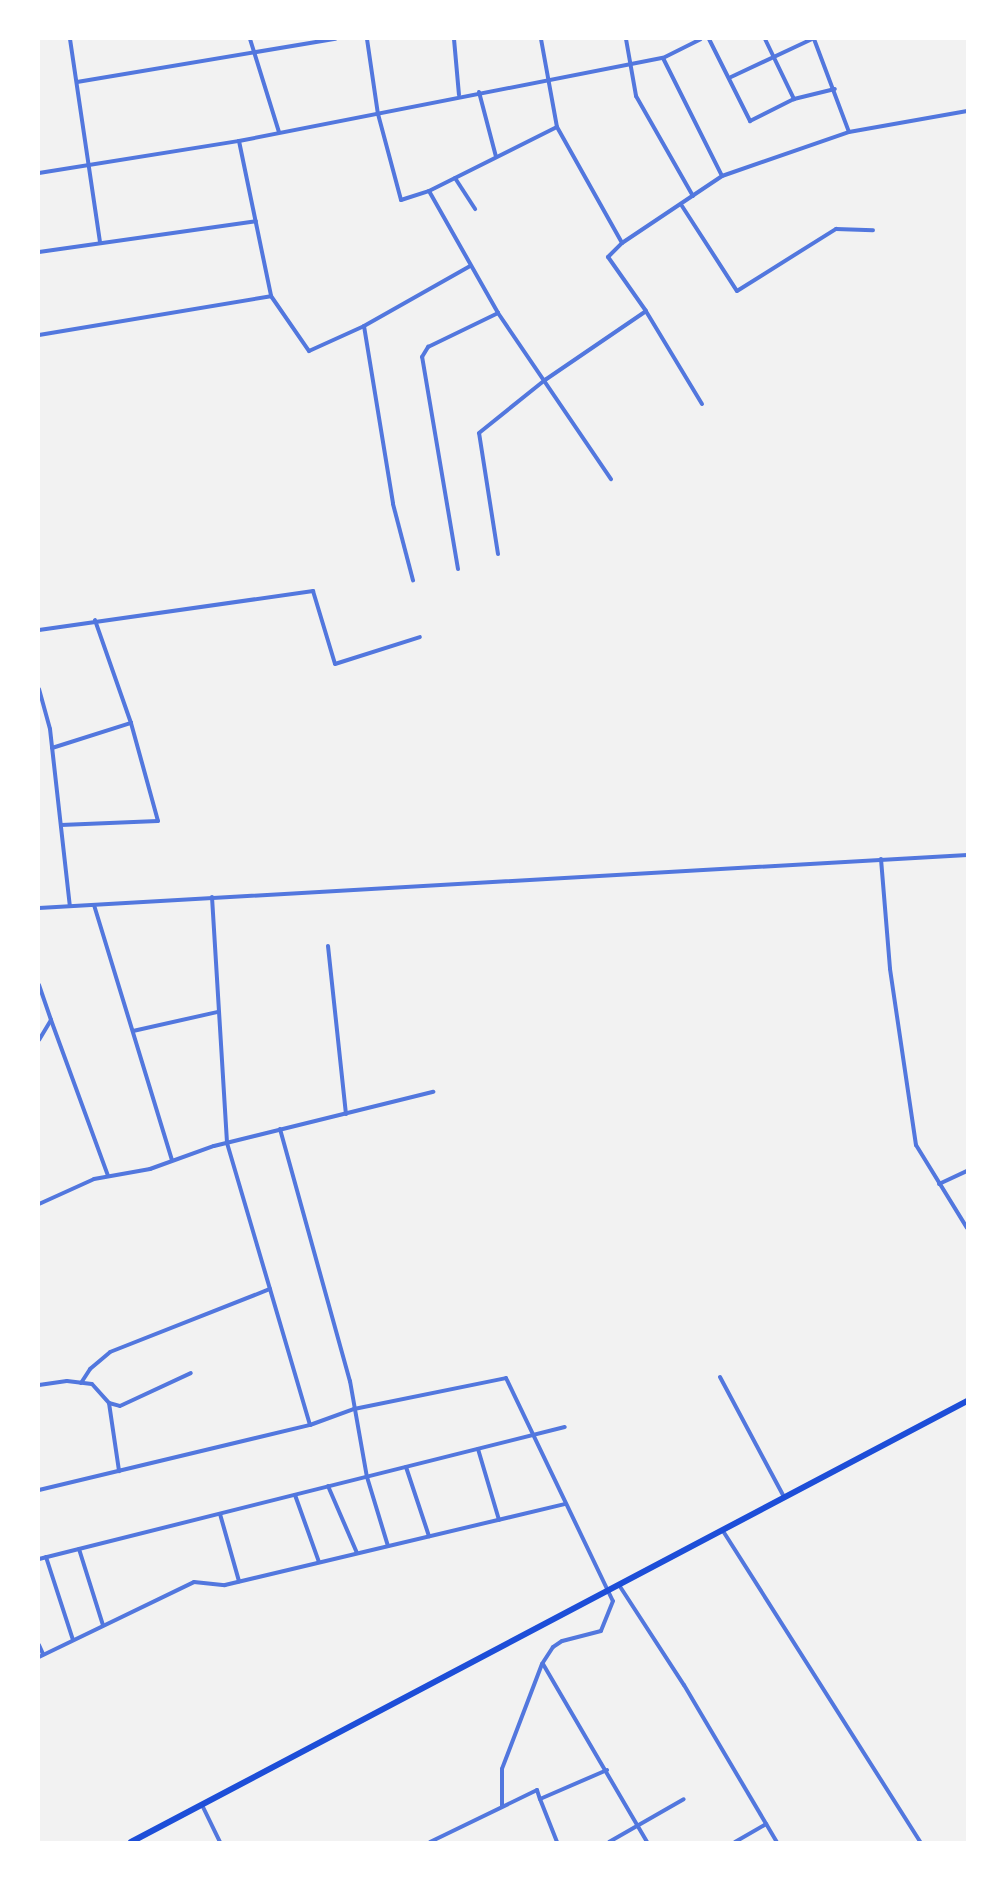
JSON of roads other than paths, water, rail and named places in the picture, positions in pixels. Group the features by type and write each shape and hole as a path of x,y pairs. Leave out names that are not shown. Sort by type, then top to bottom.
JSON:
{"highway":[{"path":"131,1842 967,1401"}],"street":[{"path":"70,39 100,243"},
{"path":"250,39 279,132"},
{"path":"76,82 334,39"},
{"path":"367,39 378,114 401,200 429,191 557,127"},
{"path":"454,39 459,95"},
{"path":"541,39 557,127 622,243"},
{"path":"626,39 636,96 693,196"},
{"path":"39,173 239,141 378,114 459,95 663,58 701,39"},
{"path":"709,39 731,77 750,121 794,99 834,89"},
{"path":"765,39 794,99"},
{"path":"731,77 774,55 813,39 849,132"},
{"path":"663,58 722,176"},
{"path":"479,92 496,157"},
{"path":"702,404 646,311 608,257 622,243 682,206 722,176 849,132 967,111"},
{"path":"239,141 271,296 309,351 364,326 470,266"},
{"path":"455,178 475,209"},
{"path":"429,191 498,313 611,479"},
{"path":"682,206 737,291 836,229 873,230"},
{"path":"39,252 255,221"},
{"path":"39,335 271,296"},
{"path":"498,554 479,433 545,380 646,311"},
{"path":"458,569 422,357 428,347 498,313"},
{"path":"364,326 393,504 413,580"},
{"path":"39,630 95,620 313,591 335,664 420,637"},
{"path":"61,825 158,821 131,723 95,620"},
{"path":"39,689 52,748 70,906"},
{"path":"52,748 131,723"},
{"path":"39,908 967,855"},
{"path":"881,859 890,969 916,1144 967,1228"},
{"path":"212,897 217,1012 227,1143 310,1425"},
{"path":"94,905 172,1160"},
{"path":"328,946 346,1114"},
{"path":"39,985 108,1176"},
{"path":"132,1031 217,1012"},
{"path":"39,1040 51,1020"},
{"path":"39,1204 78,1185 108,1176 150,1170 172,1160 227,1143 433,1092"},
{"path":"280,1129 350,1381 367,1477 388,1546"},
{"path":"939,1184 967,1171"},
{"path":"81,1383 90,1369 110,1352 270,1289"},
{"path":"39,1384 92,1384 109,1403 120,1406 190,1373"},
{"path":"720,1377 784,1497"},
{"path":"39,1490 310,1425 354,1409 506,1378 564,1504 610,1589 613,1608 604,1629 562,1641 553,1647 542,1664 502,1769 502,1806"},
{"path":"109,1403 118,1471"},
{"path":"39,1559 565,1427"},
{"path":"478,1449 499,1520"},
{"path":"406,1467 429,1536"},
{"path":"328,1486 357,1553"},
{"path":"295,1495 319,1562"},
{"path":"39,1645 41,1655 194,1582 225,1584 564,1504"},
{"path":"220,1514 239,1581"},
{"path":"723,1530 920,1842"},
{"path":"80,1549 103,1626"},
{"path":"46,1557 73,1640"},
{"path":"619,1585 684,1685 777,1842"},
{"path":"542,1664 607,1770 647,1842"},
{"path":"540,1799 607,1770"},
{"path":"430,1842 537,1790 557,1842"},
{"path":"609,1842 684,1798"},
{"path":"202,1805 220,1842"},
{"path":"735,1842 766,1824"}]}
